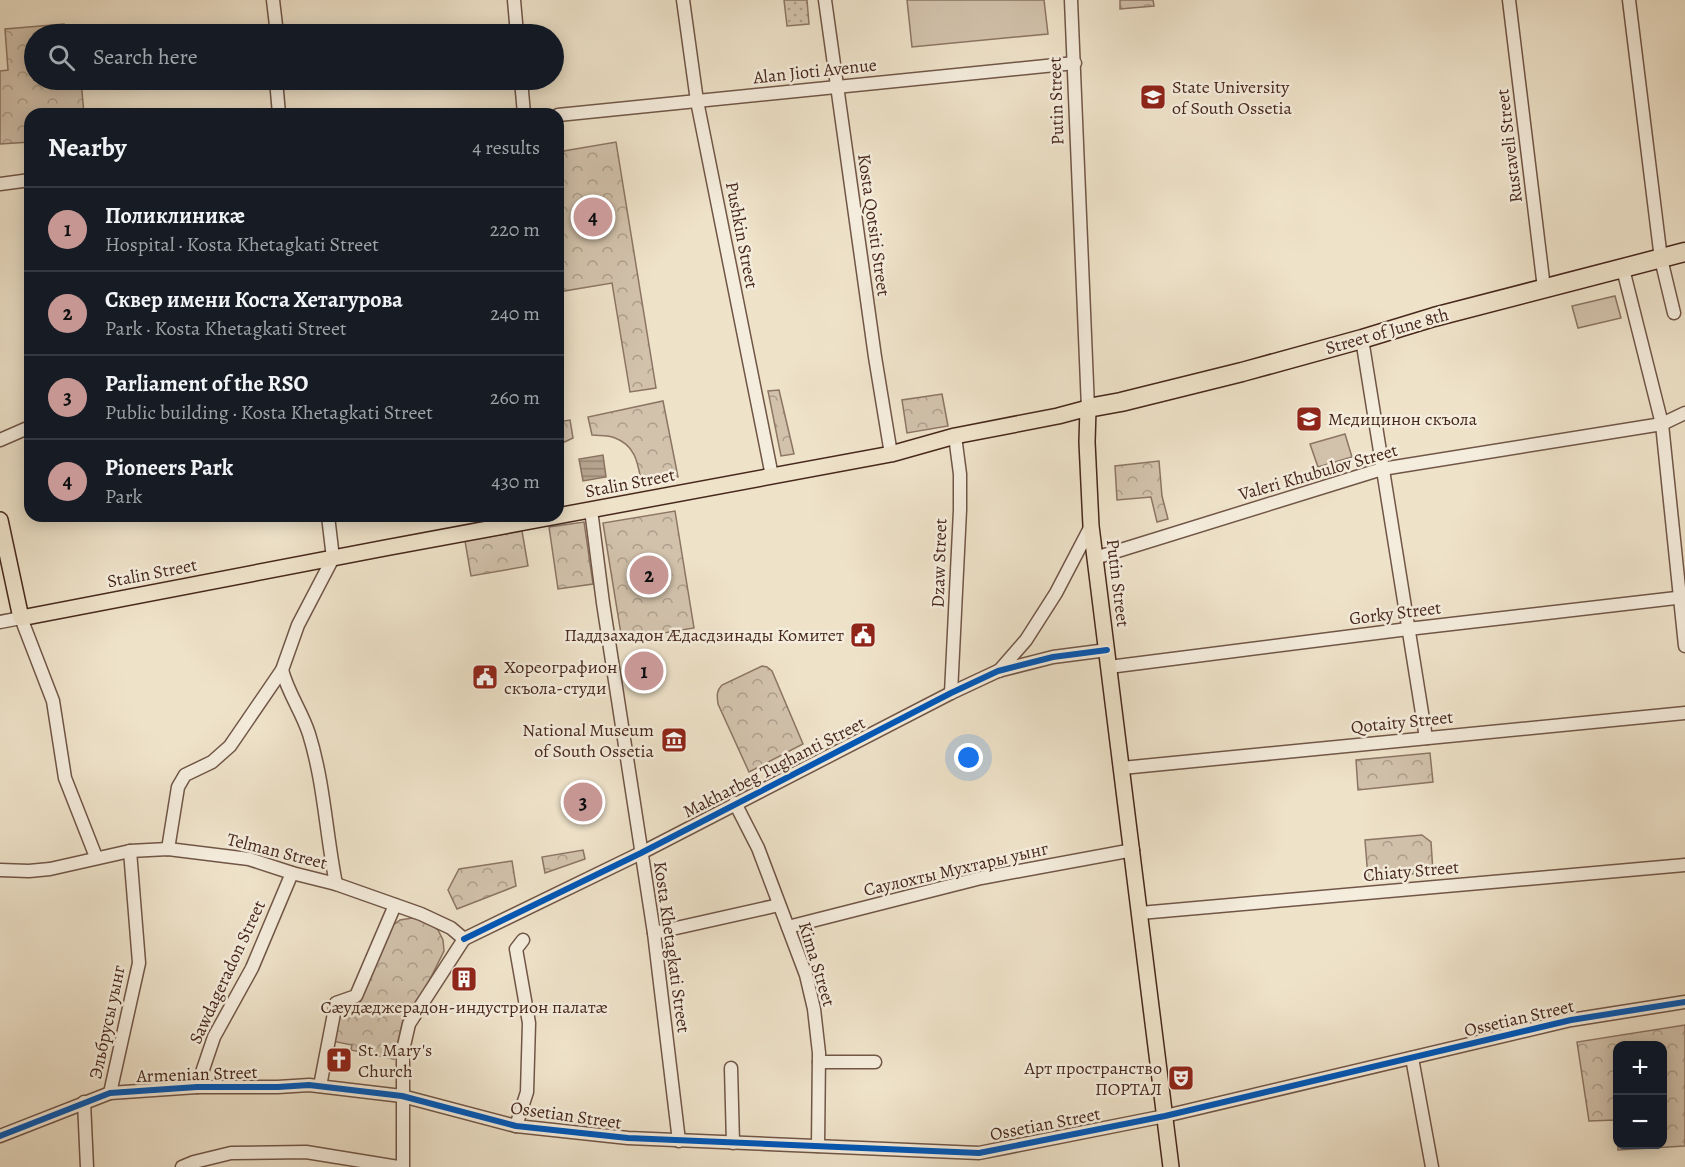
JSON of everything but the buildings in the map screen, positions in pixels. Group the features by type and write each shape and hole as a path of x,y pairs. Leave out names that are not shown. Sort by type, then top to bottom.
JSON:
{"highway":[{"name":"Street of June 8th","path":"1088,408 1242,372 1434,317 1685,252"}],"main road":[{"name":"Stalin Street","path":"564,515 891,454 955,436 1088,408"},
{"name":"Putin Street","path":"1088,408 1091,526 1171,1167"},
{"path":"0,520 21,618"},
{"name":"Stalin Street","path":"21,618 526,522"}],"street":[{"path":"273,0 276,24"},
{"path":"514,0 516,24"},
{"name":"Pushkin Street","path":"683,0 696,101 772,476"},
{"name":"Kosta Qotsiti Street","path":"825,0 875,357 891,454"},
{"name":"Putin Street","path":"1071,0 1088,408"},
{"name":"Rustaveli Street","path":"1509,0 1544,288"},
{"path":"1629,0 1661,259 1674,313"},
{"name":"Alan Jioti Avenue","path":"564,114 1075,63"},
{"path":"277,90 278,108"},
{"path":"522,90 523,108"},
{"path":"0,184 24,181"},
{"path":"1623,269 1662,424 1683,597 1685,646"},
{"path":"1362,339 1426,738"},
{"name":"Valeri Khubulov Street","path":"1095,558 1382,469 1662,424 1685,413"},
{"path":"0,440 24,430"},
{"name":"Dzaw Street","path":"951,693 960,510 960,474 955,436"},
{"name":"Kosta Khetagkati Street","path":"591,510 603,603 654,933 679,1141"},
{"path":"168,849 178,787 185,775 212,762 230,746 282,670 298,625 333,558 329,522"},
{"name":"Makharbeg Tughanti Street","path":"998,672 1026,640 1056,593 1091,526"},
{"name":"Gorky Street","path":"1109,667 1683,597"},
{"path":"21,618 53,701 65,778 96,857"},
{"name":"Stalin Street","path":"0,622 21,618"},
{"name":"Makharbeg Tughanti Street","path":"464,939 641,853 951,693 998,672 1053,657 1107,650"},
{"path":"282,670 308,732 318,776 336,884"},
{"name":"Qotaity Street","path":"1122,768 1685,713"},
{"name":"Kima Street","path":"735,803 758,848 806,975 814,1009 819,1062 818,1146"},
{"name":"Telman Street","path":"0,870 50,869 130,851 168,849 249,859 336,884 431,918 451,928 464,939"},
{"name":"Саулохты Мухтары уынг","path":"788,927 981,878 1133,850"},
{"name":"Эльбрусы уынг","path":"110,1093 139,963 130,851"},
{"name":"Chiaty Street","path":"1140,913 1685,865"},
{"name":"Sawdageradon Street","path":"197,1087 214,1037 252,968 292,873"},
{"path":"320,1086 336,1003 356,996 395,905"},
{"path":"654,933 779,905"},
{"path":"403,1167 403,1050 409,1024 464,939"},
{"path":"516,1126 527,1092 529,1023 516,949 523,940"},
{"name":"Ossetian Street","path":"402,1096 516,1126 628,1138 979,1153 1165,1116 1571,1020 1685,1002"},
{"path":"1412,1058 1432,1167"},
{"path":"819,1062 875,1062"},
{"path":"732,1068 733,1143"},
{"name":"Armenian Street","path":"0,1136 110,1093 197,1087 309,1085 402,1096"},
{"path":"84,1102 87,1167"},
{"path":"182,1167 231,1153 306,1152 398,1167"}],"green space":[{"path":"784,0 807,0 809,24 787,26"},
{"path":"907,0 1044,0 1048,34 912,47"},
{"path":"1120,0 1153,0 1154,6 1120,9"},
{"path":"24,27 24,90 82,90 83,108 24,108 24,142 0,144 0,71 8,70 5,29"},
{"path":"616,142 656,388 630,392 612,283 564,291 564,151"},
{"path":"1615,296 1621,318 1578,328 1572,306"},
{"path":"779,390 794,454 781,456 768,391"},
{"path":"942,394 948,426 907,433 902,400"},
{"path":"663,401 678,477 642,485 632,451 628,446 612,437 592,435 588,417"},
{"path":"570,420 573,438 564,442 564,421"},
{"path":"1345,434 1352,457 1318,467 1310,444"},
{"path":"1159,461 1162,496 1168,519 1157,522 1151,497 1117,500 1115,466"},
{"path":"675,511 694,628 622,640 603,523"},
{"path":"584,522 593,584 558,589 549,527"},
{"path":"522,531 528,566 471,576 465,541"},
{"path":"762,666 772,671 803,744 749,772 718,704 717,694 722,685"},
{"path":"1430,753 1433,782 1358,790 1356,760"},
{"path":"1422,835 1431,842 1433,872 1368,878 1365,840"},
{"path":"583,850 585,859 545,873 542,857"},
{"path":"512,861 516,886 457,909 448,890 459,869"},
{"path":"412,918 427,921 438,930 443,940 444,951 416,1007 406,1008 394,1059 351,1050 352,1045 332,1041 339,1005 351,1002 389,928 400,920"},
{"path":"1685,1025 1685,1146 1667,1147 1667,1041 1613,1041 1613,1120 1589,1121 1577,1042"}],"shaded area":[{"path":"603,455 606,477 583,481 579,459"}],"cycle path":[{"path":"464,939 641,853 998,671 1053,657 1107,650"},
{"path":"0,1136 110,1093 197,1087 309,1085 402,1096 516,1126 628,1138 979,1153 1165,1116 1571,1020 1685,1002"}],"place":[{"name":"State University of South Ossetia","path":"1153,97"},
{"name":"Pioneers Park","path":"593,217"},
{"name":"Медицинон скъола","path":"1309,419"},
{"name":"Сквер имени Коста Хетагурова","path":"649,575"},
{"name":"Паддзахадон Æдасдзинады Комитет","path":"863,635"},
{"name":"Поликлиникæ","path":"644,671"},
{"name":"Хореографион скъола-студи","path":"485,677"},
{"name":"National Museum of South Ossetia","path":"674,740"},
{"name":"Parliament of the RSO","path":"583,802"},
{"name":"Сæудæджерадон-индустрион палатæ","path":"464,979"},
{"name":"St. Mary's Church","path":"339,1060"},
{"name":"Арт пространство ПОРТАЛ","path":"1181,1078"}]}
